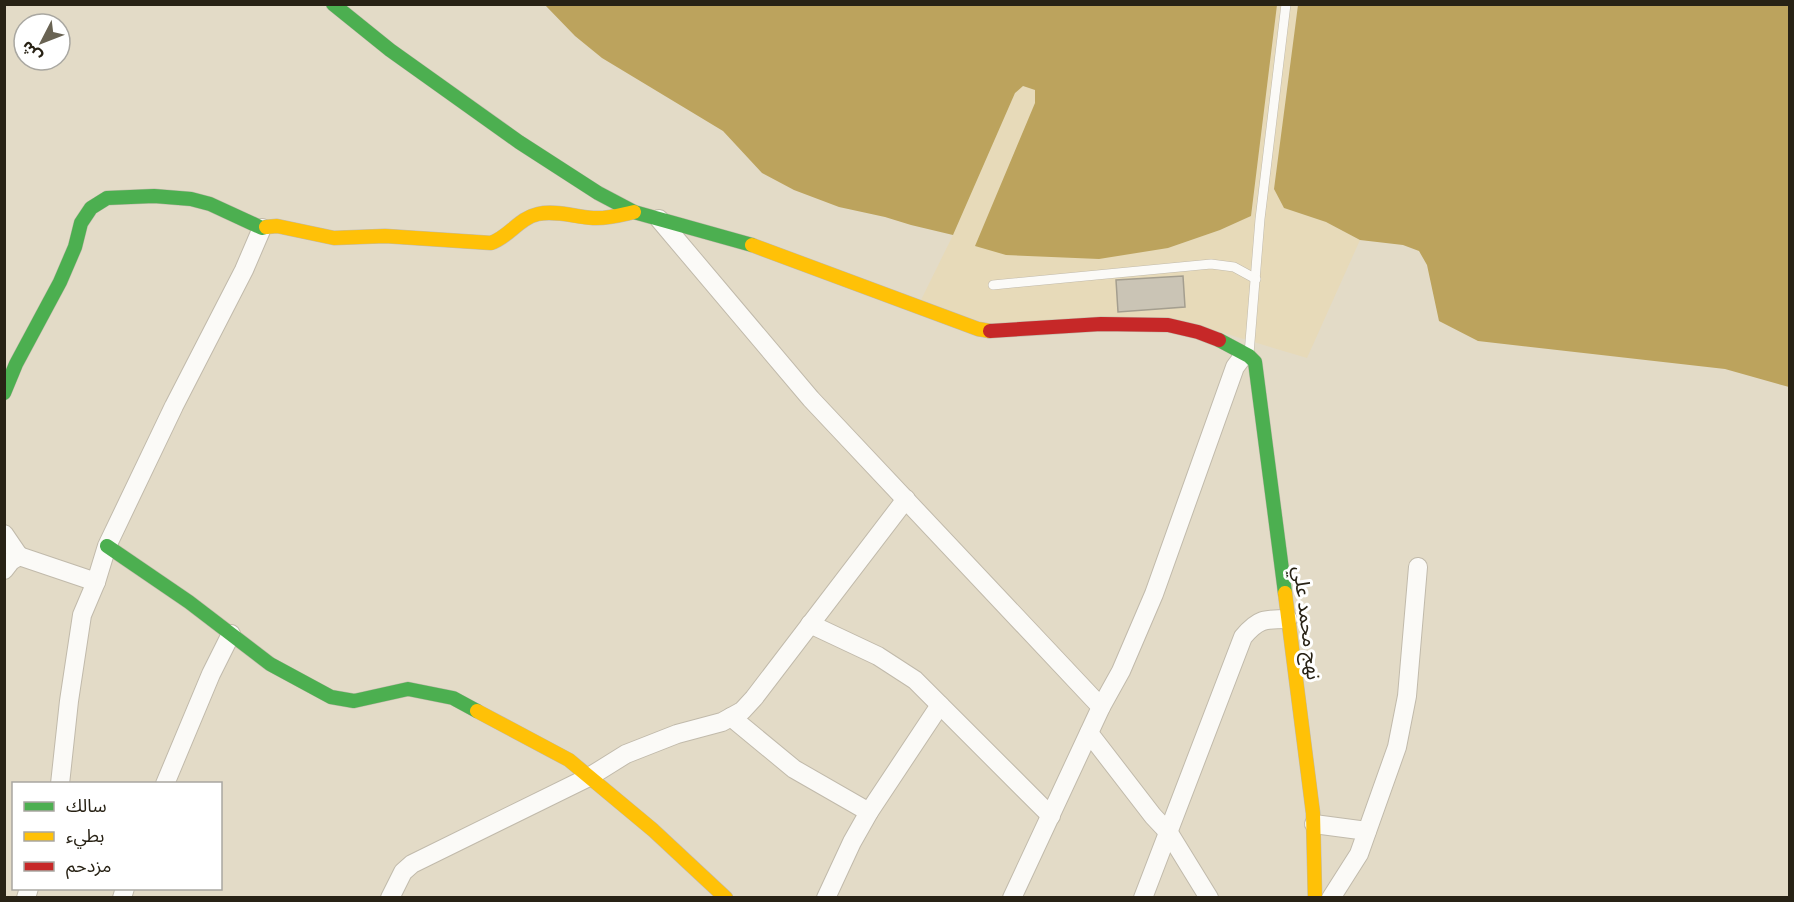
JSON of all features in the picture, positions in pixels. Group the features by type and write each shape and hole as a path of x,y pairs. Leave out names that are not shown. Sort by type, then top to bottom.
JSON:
{"street":[{"path":"333,4 390,50 519,142 598,193 634,212 765,249 978,329 993,332 1101,324 1168,325 1198,332 1246,355 1234,366 1154,594 1121,671 1101,707 1012,897"},
{"path":"4,393 10,363 60,282 75,247 81,222 91,208 107,198 154,196 191,199 210,204 262,228 277,226 334,238 385,236 491,243 502,240 526,219 540,213 604,218 634,212"},
{"path":"659,219 811,399 1101,707"},
{"path":"60,782 82,615 96,582 107,546 244,270 262,228"},
{"name":"نهج محمد علي","path":"1246,355 1255,362 1257,370 1314,824 1315,897"},
{"path":"390,897 403,872 412,864 589,777 626,754 677,734 700,729 741,711 754,698 906,500"},
{"path":"4,570 11,561 10,545 96,582"},
{"path":"107,546 189,602 270,664 337,699 354,701 408,689 453,698 569,760 653,830 726,897"},
{"path":"1331,897 1359,854 1397,747 1407,696 1418,567"},
{"path":"1143,897 1243,637 1253,625 1265,619 1288,619"},
{"path":"810,624 878,656 915,680 1051,816"},
{"path":"165,782 203,692 231,634"},
{"path":"826,897 869,812 940,705"},
{"path":"731,717 794,769 869,812"},
{"path":"1089,733 1153,816 1169,833 1209,897"},
{"path":"1314,824 1367,831"}],"lane":[{"path":"1246,355 1256,279 1260,219 1287,4"},
{"path":"993,285 1211,264 1234,267 1256,279"}],"shaded area":[{"path":"545,5 1277,5 1251,216 1220,230 1168,248 1099,259 1006,255 975,246 1035,103 1035,90 1023,86 1015,93 953,235 839,207 794,190 762,173 723,131 602,58 575,36"},
{"path":"1277,5 1298,5 1274,189 1284,208 1326,222 1360,240 1307,358 1180,320 987,329 920,302 953,235 1015,93 1023,86 1035,90 1035,103 975,246 1168,248 1220,230 1251,216"},
{"path":"1298,5 1789,5 1789,387 1725,369 1478,341 1439,321 1427,265 1419,251 1403,245 1360,240 1326,222 1284,208 1274,189"}],"building":[{"path":"1183,276 1185,307 1118,312 1116,280"}],"traffic: fast":[{"path":"333,4 390,50 519,142 598,193 634,212 752,245"},
{"path":"4,393 16,364 60,282 75,247 81,223 91,208 107,198 154,196 191,199 210,204 262,228 266,227"},
{"path":"1219,340 1249,356 1255,362 1285,593"},
{"path":"107,546 189,602 270,664 331,697 354,701 408,689 453,698 477,711"}],"traffic: slow":[{"path":"266,227 277,226 334,238 385,236 491,243 525,219 538,214 559,213 598,218 634,212"},
{"path":"752,245 978,329 990,331"},
{"path":"1285,593 1313,813 1315,898"},
{"path":"477,711 569,760 653,830 726,898"}],"traffic: jam":[{"path":"990,331 1101,324 1168,325 1219,340"}]}
